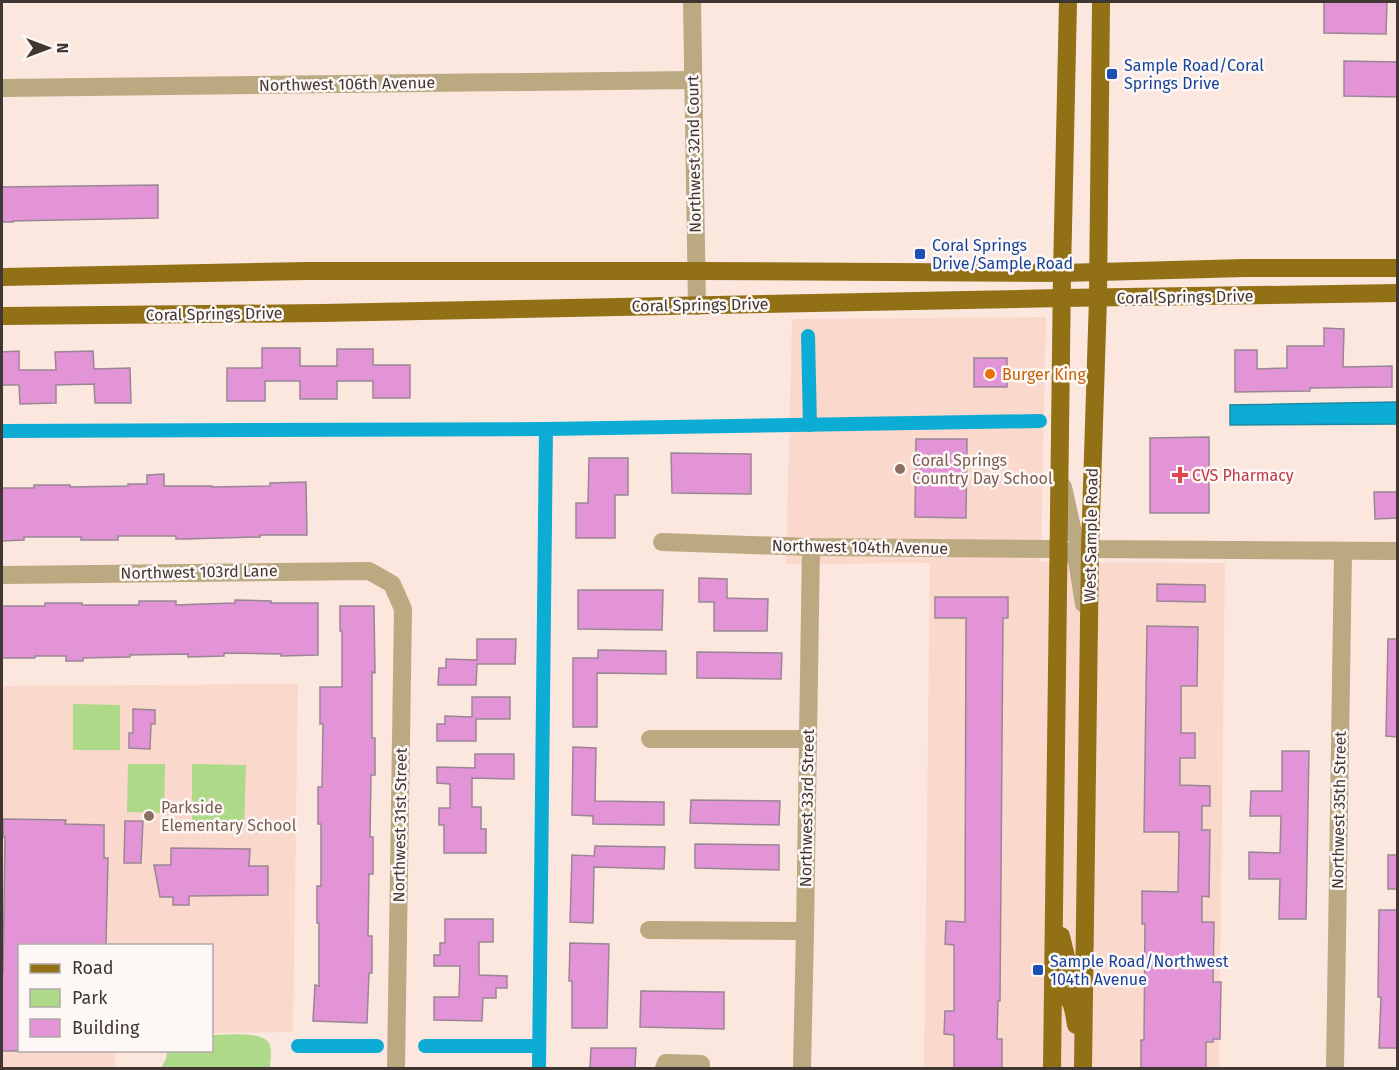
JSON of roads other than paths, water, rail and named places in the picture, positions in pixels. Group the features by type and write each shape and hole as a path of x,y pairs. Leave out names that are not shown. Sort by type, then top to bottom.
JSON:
{"main road":[{"name":"West Sample Road","path":"1052,1068 1062,273 1068,2"},
{"name":"West Sample Road","path":"1082,1068 1090,549 1098,298 1101,2"},
{"name":"Coral Springs Drive","path":"2,277 306,271 1062,273 1245,268 1398,268"},
{"name":"Coral Springs Drive","path":"2,316 306,313 1398,293"},
{"path":"1054,911 1069,969 1073,979 1084,990"},
{"path":"1053,988 1067,996 1073,1004 1082,1068"}],"street":[{"name":"Northwest 32nd Court","path":"692,2 697,306"},
{"name":"Northwest 106th Avenue","path":"2,88 693,80"},
{"path":"1060,474 1073,532 1077,541 1090,549 1398,551"},
{"name":"Northwest 104th Avenue","path":"662,542 811,548 1059,549"},
{"name":"Northwest 33rd Street","path":"802,1068 811,548"},
{"path":"1059,549 1071,553 1077,560 1089,643"},
{"name":"Northwest 35th Street","path":"1335,1068 1343,551"},
{"name":"Northwest 103rd Lane","path":"2,574 369,571 392,584"},
{"name":"Northwest 31st Street","path":"392,584 403,609 396,1068"},
{"path":"650,739 808,739"},
{"path":"650,930 805,931"},
{"path":"664,1068 666,1063 701,1064 700,1068"}],"water":[{"path":"1397,402 1397,424 1230,425 1230,405"}],"waterway":[{"path":"808,336 810,425"},
{"path":"539,1068 546,429 1040,421"},
{"path":"2,431 546,429"},
{"path":"298,1046 377,1046"},
{"path":"425,1046 539,1046"}],"place":[{"name":"Sample Road/Coral Springs Drive","path":"1112,74"},
{"name":"Coral Springs Drive/Sample Road","path":"920,254"},
{"name":"Burger King","path":"990,374"},
{"name":"Coral Springs Country Day School","path":"900,469"},
{"name":"CVS Pharmacy","path":"1180,475"},
{"name":"Parkside Elementary School","path":"149,816"},
{"name":"Sample Road/Northwest 104th Avenue","path":"1038,970"}]}
